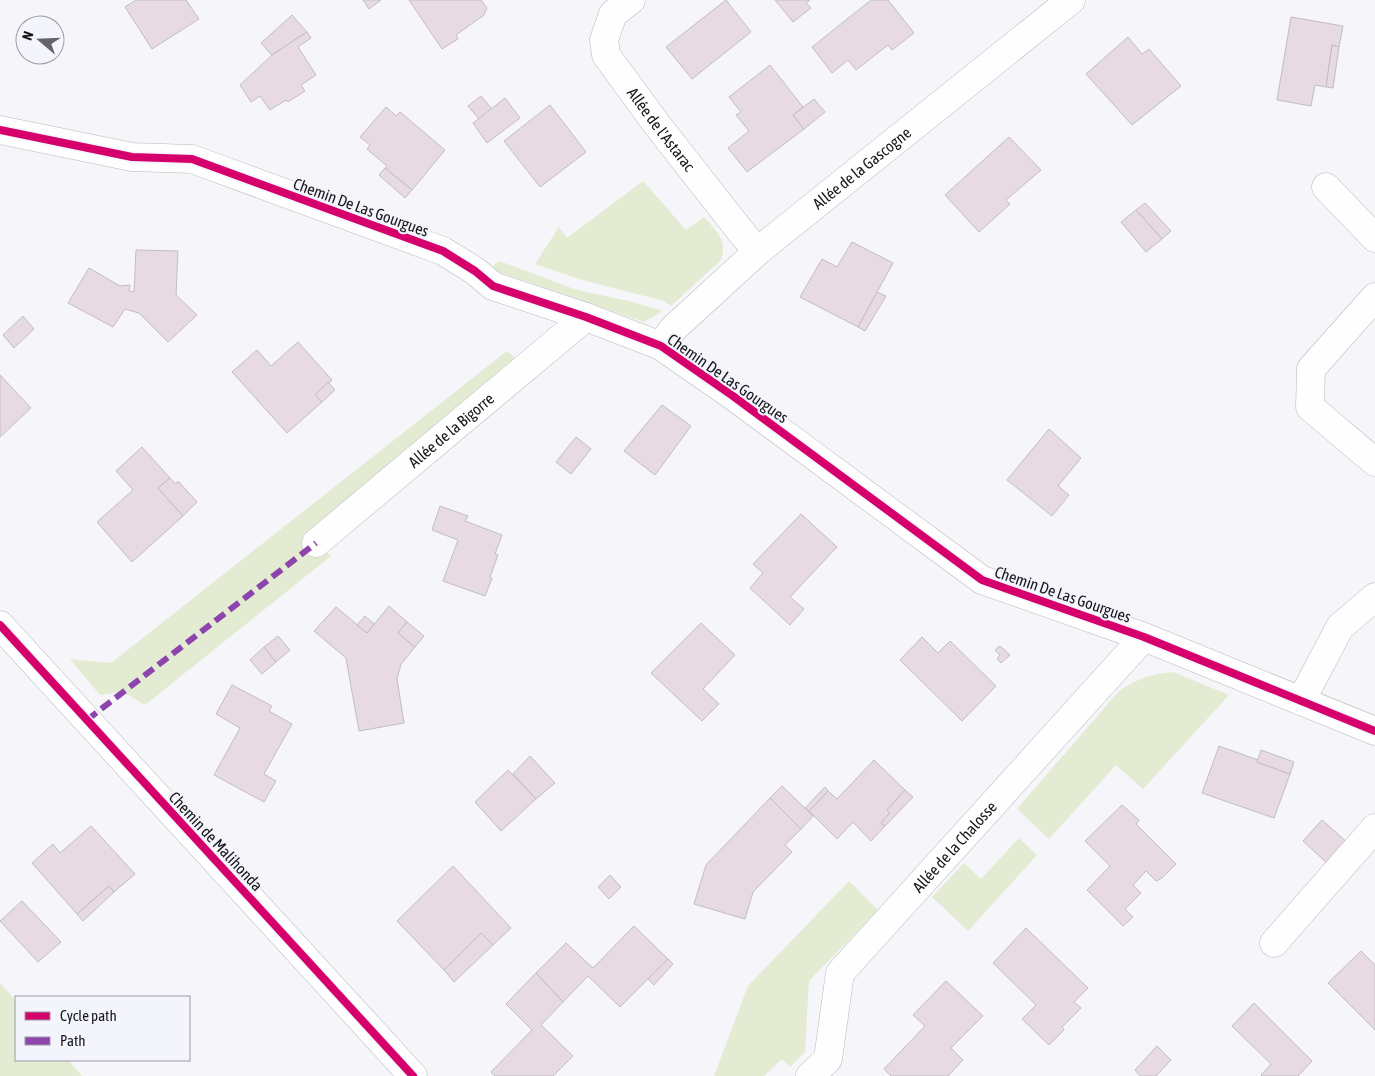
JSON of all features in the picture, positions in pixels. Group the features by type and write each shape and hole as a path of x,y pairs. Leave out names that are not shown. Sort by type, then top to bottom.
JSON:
{"street":[{"name":"Allée de l'Astarac","path":"631,0 613,14 604,40 606,55 681,156 758,251"},
{"name":"Allée de la Gascogne","path":"661,346 673,328 758,251 1072,0"},
{"name":"Chemin De Las Gourgues","path":"0,130 132,157 192,159 443,251 475,271 493,286 586,317 661,346 733,396 982,580 1144,637 1375,732"},
{"path":"1326,187 1375,238"},
{"path":"1375,297 1311,369 1310,407 1375,462"},
{"name":"Allée de la Bigorre","path":"316,543 586,317"},
{"path":"1301,701 1340,627 1375,597"},
{"name":"Chemin de Malihonda","path":"0,625 412,1076"},
{"name":"Allée de la Chalosse","path":"810,1076 828,1059 840,974 1144,637"},
{"path":"1274,943 1375,828"}],"green space":[{"path":"643,181 686,230 704,217 722,241 723,253 721,260 671,306 664,301 579,279 535,264 559,227 567,238"},
{"path":"499,261 577,290 629,301 663,311 644,322 490,269"},
{"path":"507,351 520,362 316,543 331,556 145,705 123,692 100,695 70,659 111,663"},
{"path":"1173,672 1229,695 1143,789 1116,765 1049,839 1017,809 1118,692 1144,678"},
{"path":"1019,838 1037,855 968,931 932,897 964,863 981,879"},
{"path":"849,881 878,910 809,981 805,1052 790,1067 782,1059 764,1076 714,1076 748,986"},
{"path":"0,983 15,1000 15,1061 69,1061 82,1076 0,1076"}],"building":[{"path":"136,0 186,0 199,19 152,49 125,7"},
{"path":"363,0 381,0 369,9"},
{"path":"409,0 481,0 487,8 484,15 456,35 458,39 442,49"},
{"path":"726,0 751,32 692,79 666,47"},
{"path":"775,0 810,0 806,3 811,8 793,22"},
{"path":"871,0 888,0 914,33 892,50 888,45 856,70 848,60 832,73 812,47"},
{"path":"292,15 307,32 272,55 261,43"},
{"path":"1291,17 1343,26 1339,47 1332,45 1326,87 1315,85 1311,106 1277,100"},
{"path":"307,32 311,38 298,47 316,75 301,85 305,91 288,102 286,100 270,110 260,96 251,102 240,85 272,55"},
{"path":"1128,37 1142,54 1149,49 1181,86 1132,125 1086,74"},
{"path":"1332,45 1339,47 1333,88 1326,87"},
{"path":"770,65 803,107 793,115 804,129 747,172 728,148 749,131 736,115 741,112 729,97"},
{"path":"481,96 492,109 479,119 468,106"},
{"path":"505,98 520,118 487,143 473,123"},
{"path":"814,99 825,112 804,129 793,115"},
{"path":"550,105 586,152 540,187 504,141"},
{"path":"386,107 396,116 400,112 445,150 412,190 385,168 387,166 367,149 370,145 360,137"},
{"path":"1009,137 1041,170 1006,200 1010,204 979,232 945,195"},
{"path":"385,168 412,190 405,198 379,175"},
{"path":"1145,203 1171,231 1162,239 1136,210"},
{"path":"1136,210 1162,239 1146,252 1121,222"},
{"path":"852,242 893,263 858,327 800,297 822,259 837,267"},
{"path":"136,250 178,251 176,295 197,315 168,342 139,313 125,309 113,327 68,303 89,268 120,286 130,285 129,291 134,292"},
{"path":"877,292 886,296 865,331 858,327"},
{"path":"23,316 34,329 14,348 3,335"},
{"path":"298,342 332,380 315,395 322,402 287,433 232,372 257,350 271,366"},
{"path":"0,375 31,408 0,437"},
{"path":"328,382 335,390 322,402 315,395"},
{"path":"662,405 691,426 655,475 624,451"},
{"path":"1049,429 1081,458 1058,486 1069,495 1052,516 1007,480"},
{"path":"576,437 591,449 571,474 556,462"},
{"path":"142,447 170,478 158,488 183,516 132,562 97,522 133,490 116,471"},
{"path":"170,478 176,484 178,481 197,502 183,516 158,488"},
{"path":"440,506 468,516 465,521 502,535 495,554 498,555 490,577 492,578 485,596 443,581 458,540 432,530"},
{"path":"801,514 837,547 790,597 804,609 790,625 750,588 763,573 753,564"},
{"path":"389,606 407,622 398,633 415,647 401,664 397,679 404,723 359,731 346,658 314,631 336,607 367,633"},
{"path":"365,616 374,624 367,633 357,625"},
{"path":"407,622 424,636 415,647 398,633"},
{"path":"701,623 735,655 703,689 719,704 702,721 651,673"},
{"path":"278,636 290,650 276,662 264,647"},
{"path":"922,637 938,653 950,641 996,686 962,721 900,660"},
{"path":"1000,646 1010,655 1001,663 997,659 1000,655 995,650"},
{"path":"264,647 276,662 262,674 250,660"},
{"path":"232,685 272,706 269,711 292,724 264,774 276,781 264,802 214,775 240,728 216,714"},
{"path":"1219,746 1290,774 1274,818 1202,793"},
{"path":"1261,750 1294,762 1290,774 1257,762"},
{"path":"530,756 555,783 536,799 513,774"},
{"path":"874,760 905,790 887,810 890,813 881,823 885,826 871,841 853,822 837,839 809,811 828,791 837,799"},
{"path":"508,770 536,799 501,831 475,802"},
{"path":"782,786 813,816 801,829 770,798"},
{"path":"825,787 828,791 809,811 805,808"},
{"path":"905,790 913,797 885,826 881,823 890,813 887,810"},
{"path":"770,798 801,829 785,845 792,852 753,892 745,919 694,904 706,865"},
{"path":"1122,805 1139,820 1136,824 1176,864 1162,878 1156,881 1146,871 1133,885 1141,893 1125,909 1133,917 1123,926 1087,890 1110,866 1085,841"},
{"path":"1322,820 1349,844 1329,865 1303,841"},
{"path":"91,826 135,874 114,892 109,886 77,914 32,863 53,844 60,853"},
{"path":"453,866 511,928 493,945 481,933 444,970 397,921"},
{"path":"610,875 621,887 609,899 598,887"},
{"path":"109,886 114,892 83,921 77,914"},
{"path":"22,901 61,942 38,962 0,921"},
{"path":"634,926 668,959 620,1007 588,976 563,1002 536,973 566,943 593,968"},
{"path":"1026,928 1088,988 1074,1002 1081,1008 1062,1027 1064,1030 1049,1045 1022,1019 1036,1005 993,963"},
{"path":"481,933 493,945 454,982 444,970"},
{"path":"1361,951 1375,965 1375,1030 1328,983"},
{"path":"668,959 673,964 654,985 648,979"},
{"path":"536,973 563,1002 541,1025 573,1056 553,1076 495,1076 491,1072 532,1030 506,1004"},
{"path":"946,981 983,1016 951,1048 963,1060 948,1076 891,1076 884,1069 925,1026 913,1015"},
{"path":"1254,1003 1312,1061 1298,1076 1261,1075 1271,1064 1232,1026"},
{"path":"1157,1046 1171,1060 1156,1076 1140,1076 1135,1070"}],"marked path":[{"path":"87,720 316,543"}],"cycle path":[{"path":"0,130 132,157 192,159 443,251 475,271 493,286 586,317 661,346 733,396 982,580 1144,637 1375,731"},
{"path":"0,625 413,1076"}]}
